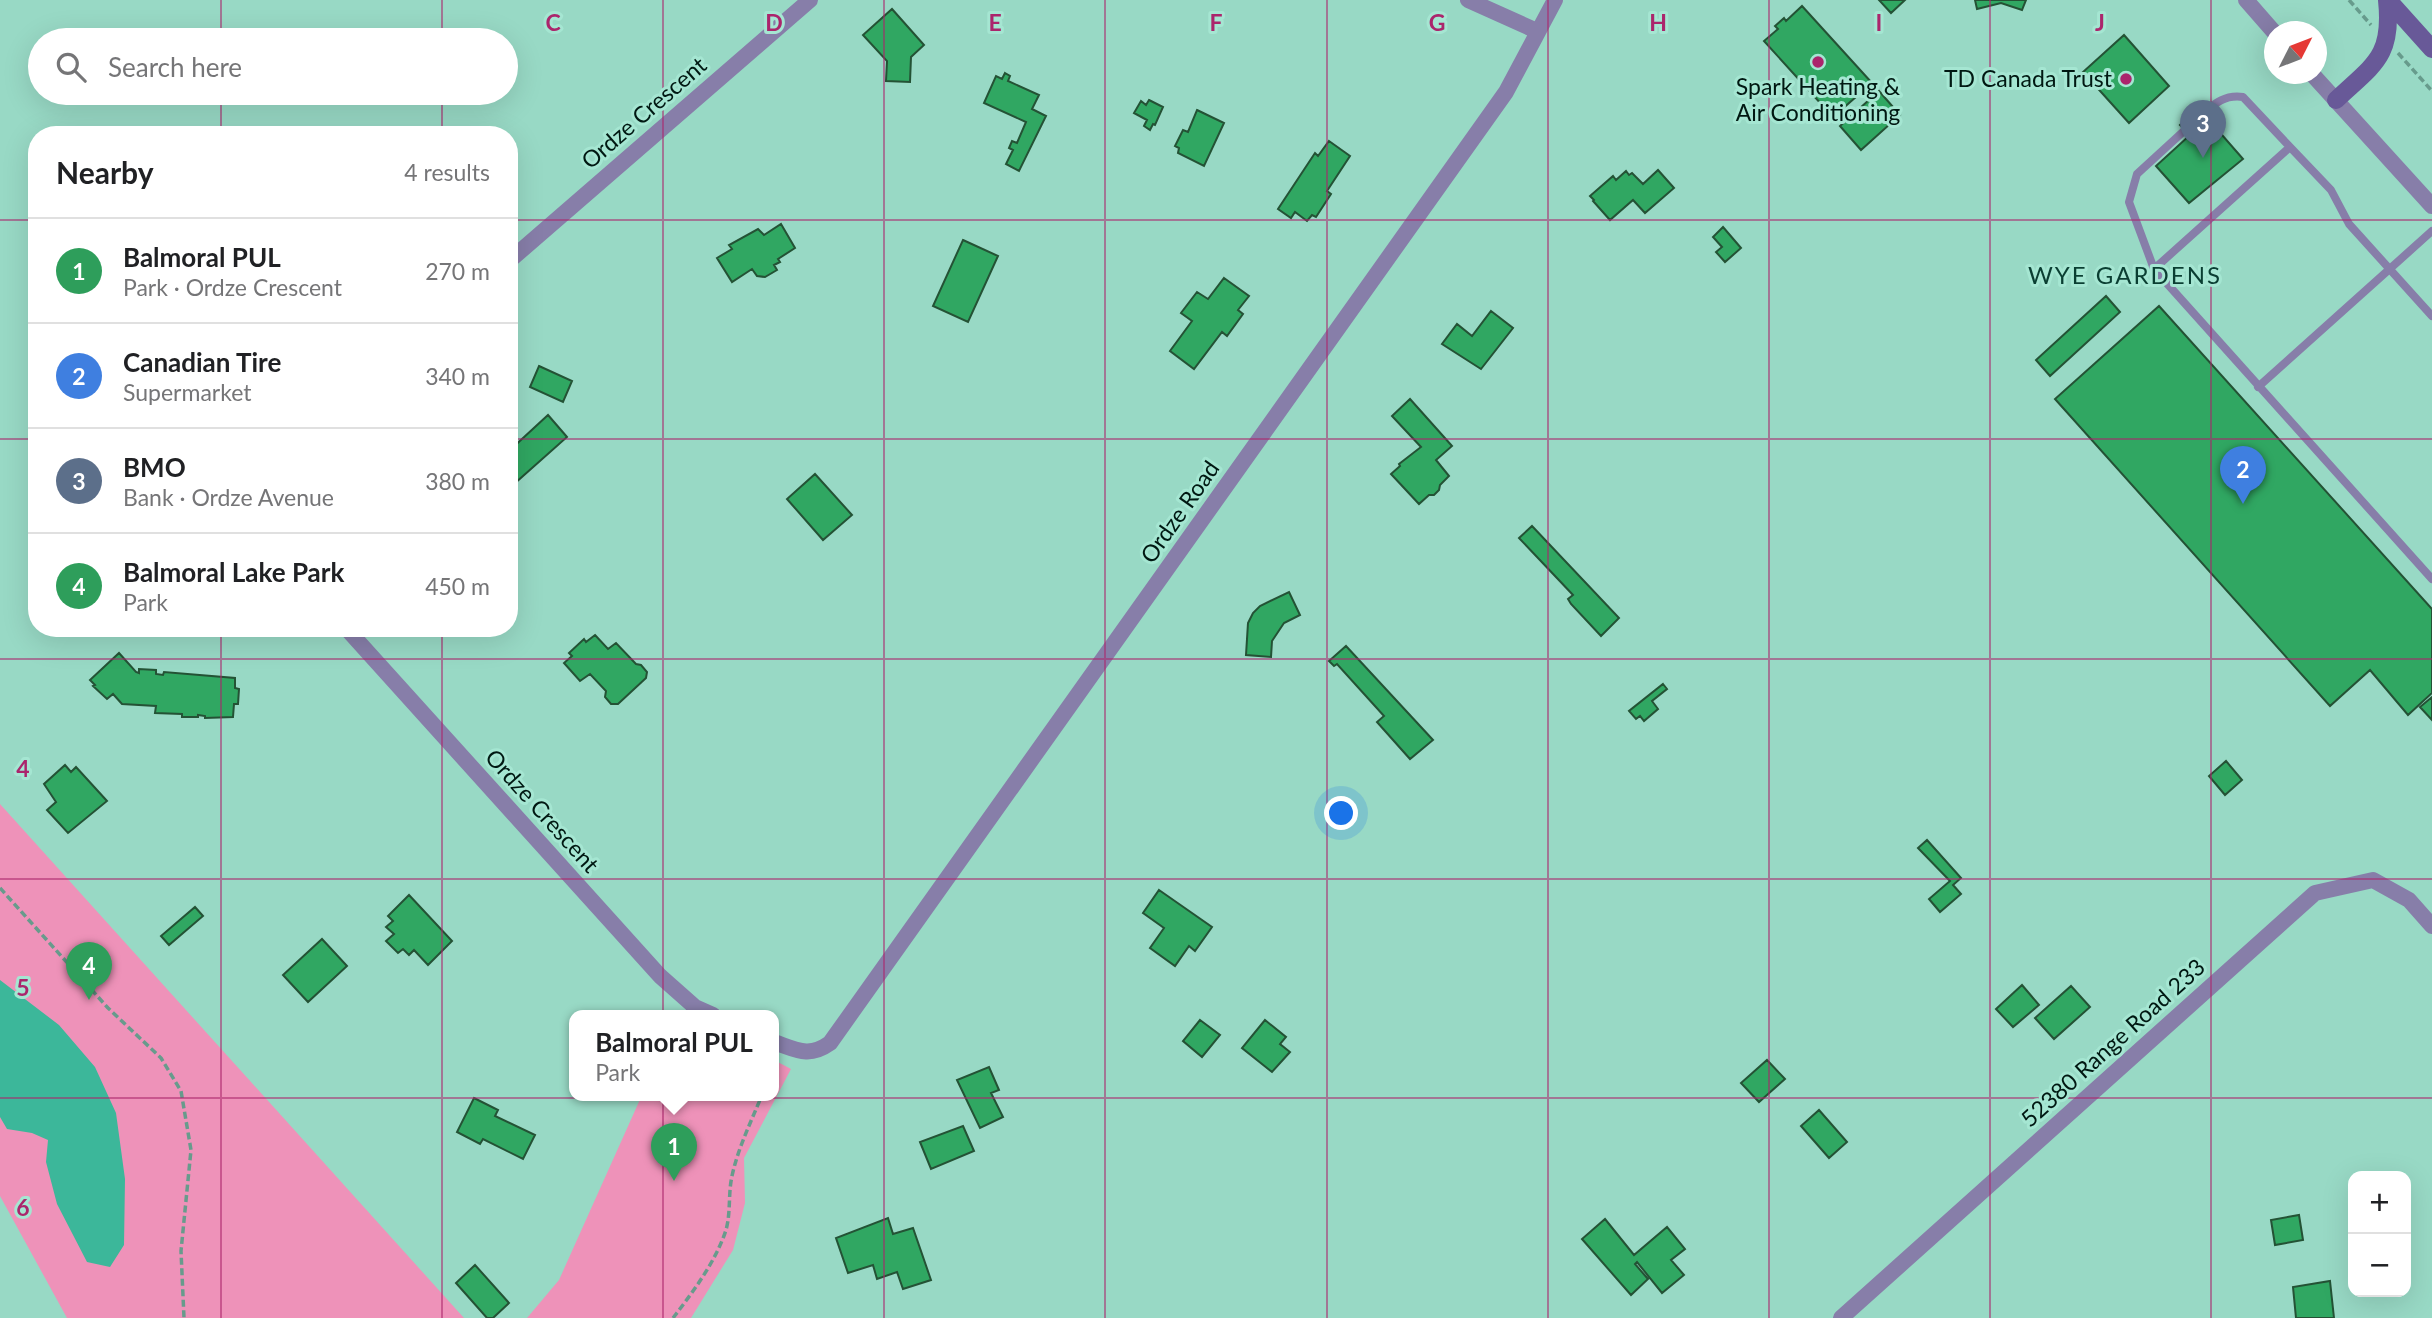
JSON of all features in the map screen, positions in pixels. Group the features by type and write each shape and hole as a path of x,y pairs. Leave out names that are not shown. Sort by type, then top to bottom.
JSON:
{"main road":[{"path":"2387,0 2432,49"},
{"path":"2336,100 2382,52 2390,26 2387,0"}],"street":[{"name":"Ordze Crescent","path":"518,253 810,0"},
{"path":"1468,0 1537,31"},
{"name":"Ordze Road","path":"779,1044 800,1052 818,1051 830,1043 1506,92 1555,0"},
{"path":"2246,0 2264,21"},
{"path":"2321,84 2432,206"},
{"name":"Ordze Crescent","path":"354,637 660,976 701,1010"},
{"name":"52380 Range Road 233","path":"1841,1318 2315,893 2373,880 2409,901 2432,926"}],"lane":[{"path":"2197,118 2222,98 2233,95 2243,97 2330,190 2349,225 2432,316"},
{"path":"2185,130 2137,174 2129,202 2154,269 2432,579"},
{"path":"2154,269 2291,147"},
{"path":"2258,387 2432,231"}],"path":[{"path":"2349,0 2372,26"},
{"path":"2399,54 2432,91"},
{"path":"0,888 108,1008 161,1058 181,1091 191,1150 181,1251 184,1318"},
{"path":"673,1318 705,1270 725,1231 730,1213 732,1178 739,1151 760,1101"}],"shaded area":[{"path":"0,804 464,1318 67,1318 0,1196"},
{"path":"0,980 59,1025 95,1067 116,1113 125,1179 124,1245 110,1267 87,1262 57,1204 46,1162 48,1140 32,1133 7,1129 0,1117"},
{"path":"779,1063 791,1069 779,1092"},
{"path":"639,1101 774,1101 744,1158 745,1203 733,1250 691,1318 527,1318 559,1280"}],"building":[{"path":"1879,0 1905,0 1891,13"},
{"path":"1975,0 2026,0 2022,10 2001,3 1977,9"},
{"name":"Spark Heating & Air Conditioning","path":"1802,6 1872,83 1833,117 1764,41 1778,29 1775,26 1784,18 1786,21"},
{"path":"892,9 924,45 911,57 910,82 886,81 887,61 863,35"},
{"name":"TD Canada Trust","path":"2124,35 2169,86 2129,123 2083,72"},
{"path":"1005,73 1010,76 1008,81 1039,95 1032,109 1046,116 1019,171 1006,164 1013,150 1009,148 1012,141 1017,143 1026,122 984,103 996,76 1002,79"},
{"path":"1879,91 1900,115 1861,150 1840,126"},
{"path":"1149,100 1163,107 1150,130 1144,126 1147,120 1134,113 1141,101 1146,105"},
{"path":"1197,110 1224,123 1204,166 1178,153 1179,148 1175,146 1183,130 1188,132"},
{"path":"2192,113 2202,123 2209,120 2243,159 2189,203 2156,166 2190,135 2180,125"},
{"path":"1329,141 1350,156 1327,191 1331,194 1316,217 1312,215 1307,221 1295,212 1291,218 1278,209 1315,153 1318,156"},
{"path":"1658,170 1674,188 1645,213 1633,200 1610,220 1590,196 1613,176 1616,180 1626,171 1643,184"},
{"path":"781,224 795,248 778,259 780,262 774,265 777,270 765,277 757,276 752,269 732,282 717,258 732,249 729,245 758,229 764,235"},
{"path":"1723,227 1741,248 1725,262 1716,252 1722,247 1713,237"},
{"path":"963,240 998,256 968,322 933,306"},
{"path":"1224,278 1249,296 1238,310 1243,314 1227,336 1222,332 1194,369 1170,351 1192,321 1181,313 1197,292 1208,299"},
{"path":"2106,296 2120,312 2050,376 2036,360"},
{"path":"2159,306 2432,609 2432,693 2408,715 2370,670 2330,706 2055,399"},
{"path":"1491,311 1513,328 1481,369 1442,344 1457,324 1472,336"},
{"path":"539,366 572,381 563,402 530,387"},
{"path":"1410,399 1452,446 1436,460 1449,476 1434,495 1429,495 1419,504 1391,474 1421,447 1392,416"},
{"path":"548,415 567,437 518,480 518,443"},
{"path":"815,474 852,515 823,540 787,499"},
{"path":"1532,526 1619,618 1601,636 1571,604 1568,599 1573,595 1519,538"},
{"path":"1289,592 1300,615 1284,623 1272,641 1271,657 1246,655 1248,623 1253,613 1260,606"},
{"path":"595,635 608,649 616,643 647,672 646,678 618,704 611,704 605,697 606,691 590,674 580,681 564,663 572,656 569,653 584,639 586,642"},
{"path":"1346,646 1433,740 1410,759 1377,722 1384,716 1337,664 1334,666 1329,661"},
{"path":"119,653 139,673 139,669 156,670 156,674 163,675 164,672 235,678 235,688 239,689 238,704 234,704 233,717 182,717 182,714 155,713 156,706 122,704 113,694 107,699 90,680"},
{"path":"1663,684 1667,689 1652,701 1658,709 1644,721 1640,716 1636,719 1629,711"},
{"path":"2432,697 2432,720 2420,707"},
{"path":"2226,761 2242,780 2225,795 2209,776"},
{"path":"65,765 71,772 76,767 107,801 68,833 47,810 56,802 44,784"},
{"path":"1927,840 1961,878 1953,885 1961,894 1940,912 1929,899 1950,881 1918,848"},
{"path":"1159,890 1212,927 1195,951 1189,946 1175,966 1150,948 1164,928 1143,913"},
{"path":"409,895 452,941 428,965 414,950 409,955 403,949 398,953 386,941 394,934 386,927 393,921 388,916"},
{"path":"195,907 203,916 169,945 161,936"},
{"path":"322,939 347,966 308,1002 283,975"},
{"path":"2022,985 2039,1005 2013,1027 1996,1009"},
{"path":"2071,986 2090,1007 2054,1039 2035,1018"},
{"path":"1200,1020 1220,1035 1202,1057 1183,1041"},
{"path":"1265,1020 1286,1037 1280,1044 1290,1052 1272,1072 1242,1048"},
{"path":"1767,1060 1785,1079 1759,1102 1741,1083"},
{"path":"989,1067 999,1090 991,1093 1003,1117 980,1128 957,1080"},
{"path":"474,1098 498,1110 495,1116 535,1135 523,1159 483,1139 480,1144 457,1132"},
{"path":"1819,1110 1847,1142 1829,1158 1801,1126"},
{"path":"963,1126 974,1151 931,1169 920,1142"},
{"path":"2299,1215 2303,1240 2275,1245 2271,1220"},
{"path":"888,1218 893,1234 913,1228 931,1280 903,1289 897,1272 877,1279 873,1265 848,1273 836,1238"},
{"path":"1605,1219 1634,1255 1667,1227 1685,1249 1671,1260 1684,1275 1662,1293 1637,1262 1635,1264 1648,1279 1631,1295 1582,1239"},
{"path":"475,1265 509,1303 493,1318 487,1318 456,1283"},
{"path":"2330,1281 2334,1318 2296,1318 2293,1287"}],"place":[{"name":"Spark Heating & Air Conditioning","path":"1818,62"},
{"name":"TD Canada Trust","path":"2126,79"},
{"name":"BMO","path":"2203,158"},
{"name":"Canadian Tire","path":"2243,504"},
{"name":"Balmoral Lake Park","path":"89,1000"},
{"name":"Balmoral PUL","path":"674,1181"}],"district":[{"name":"WYE GARDENS","path":"2125,276"}]}
